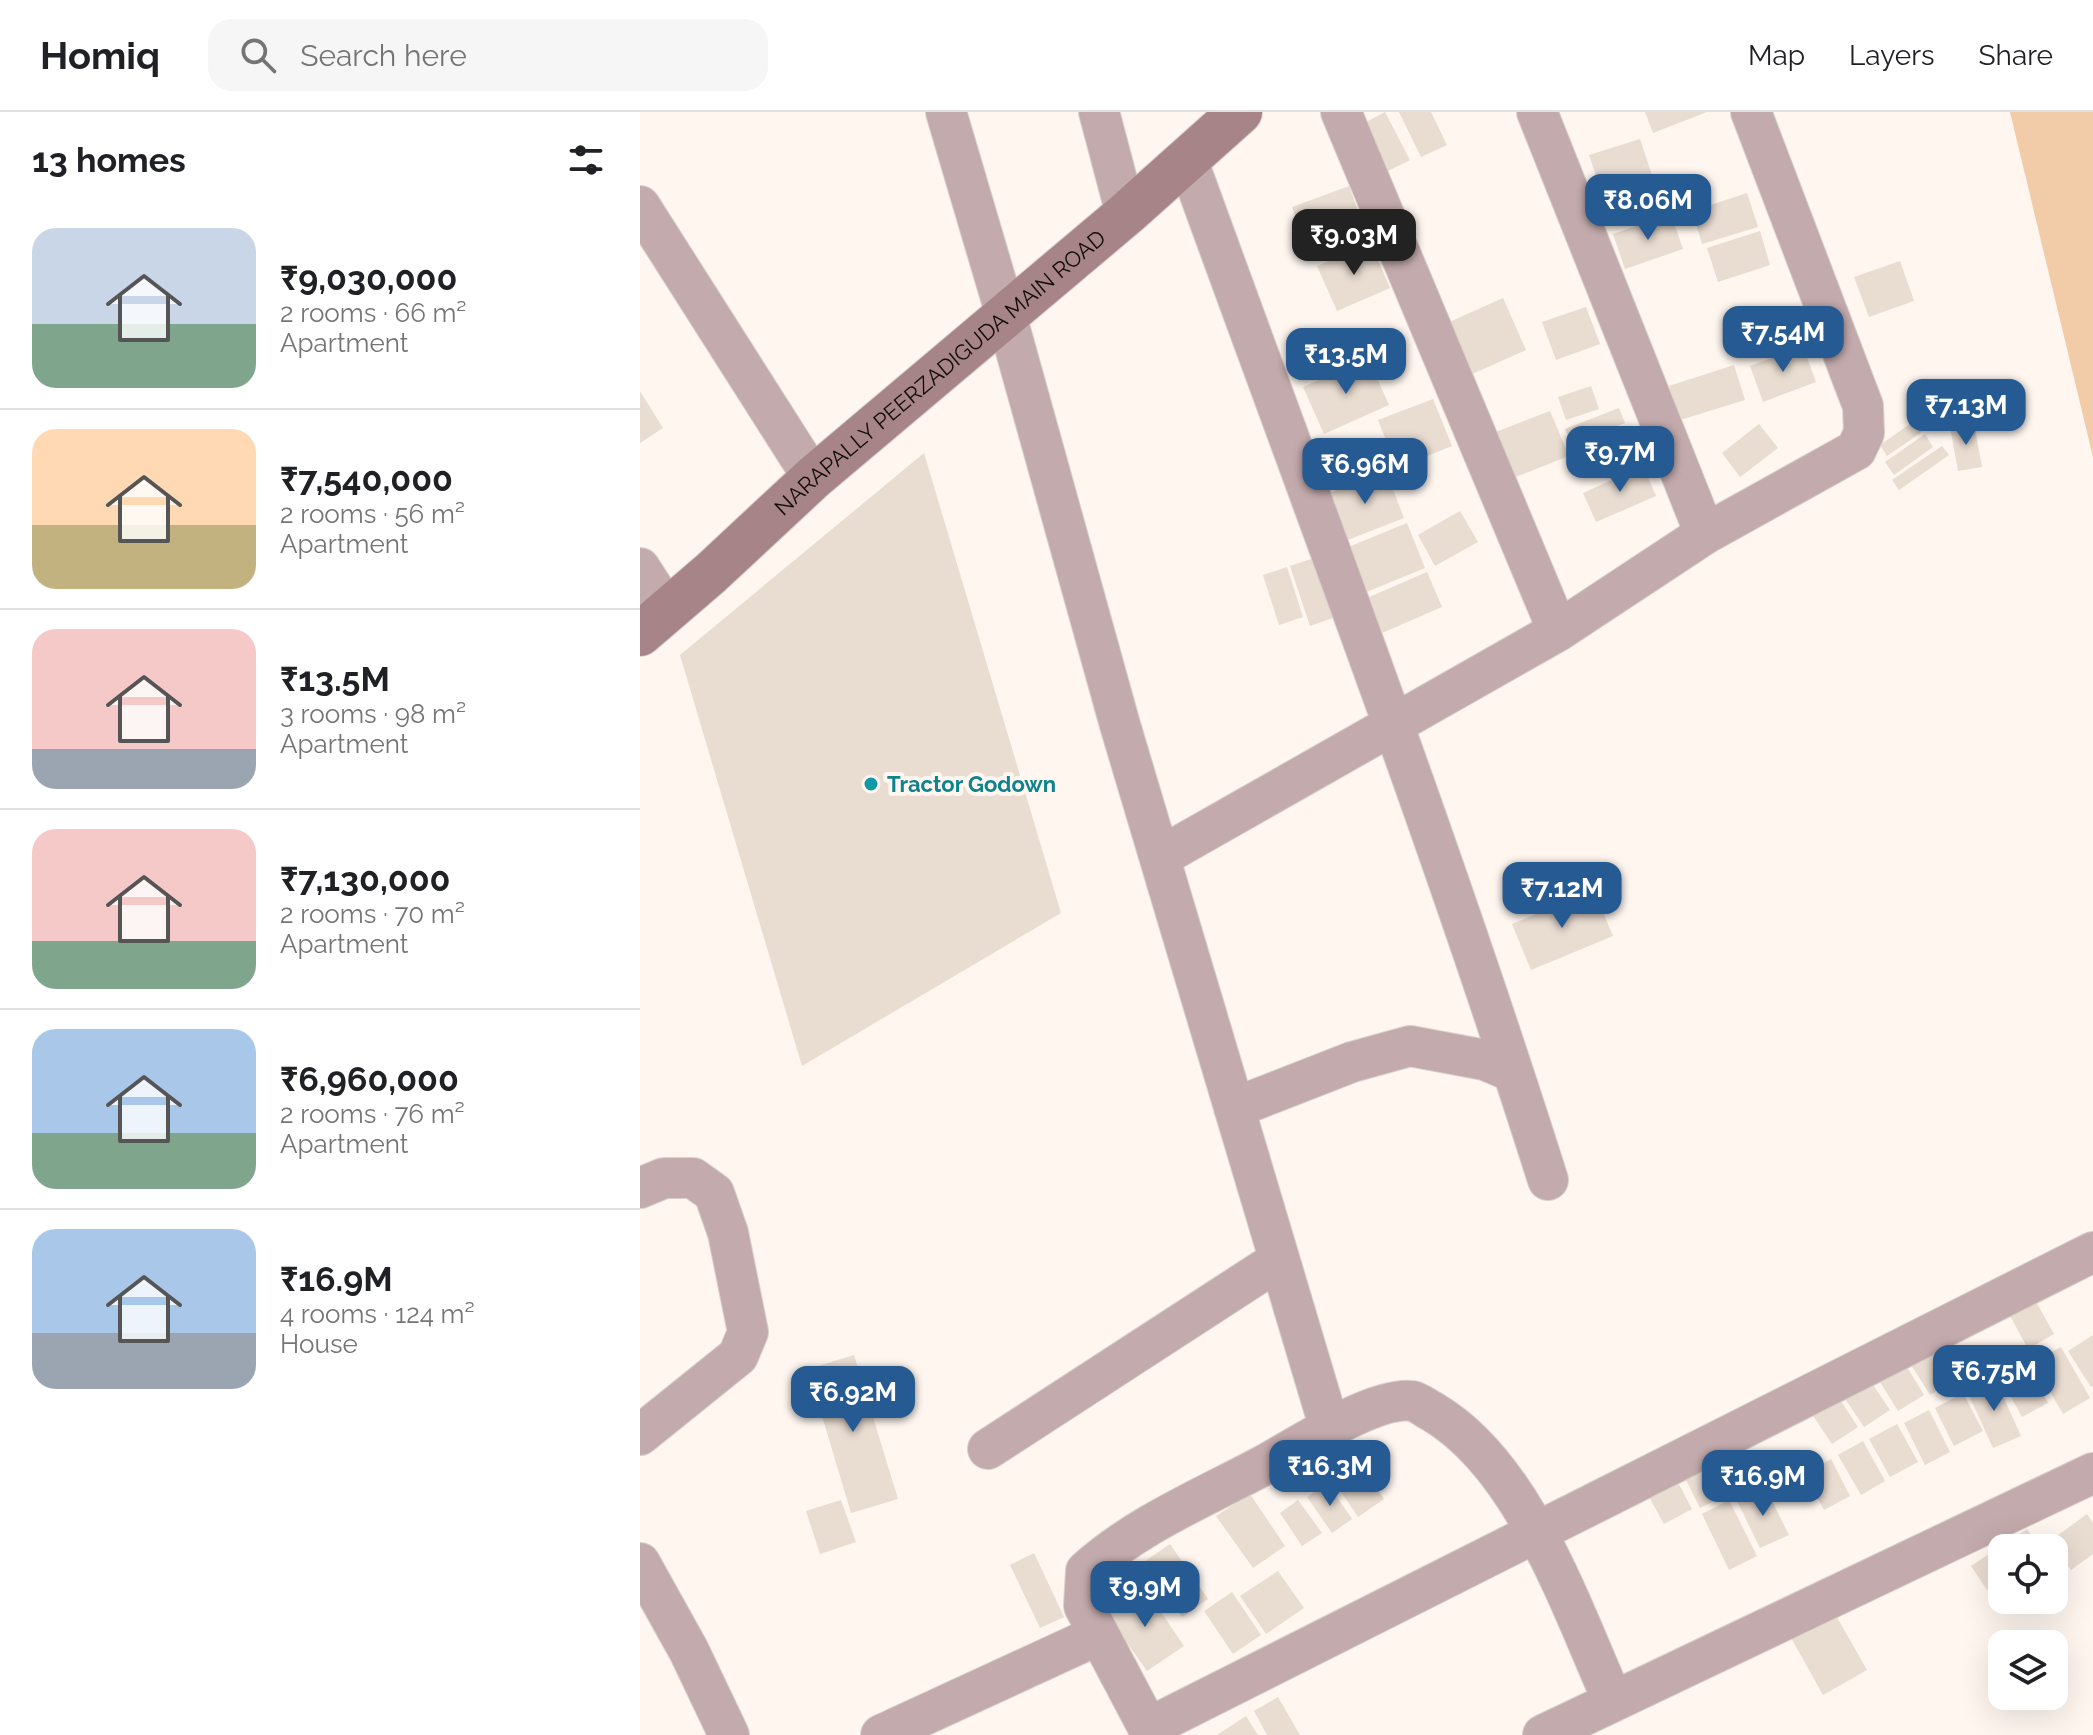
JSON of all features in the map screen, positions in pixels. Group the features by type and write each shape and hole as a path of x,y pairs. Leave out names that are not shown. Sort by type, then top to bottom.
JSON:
{"street":[{"path":"946,112 1160,857 1330,1429"},
{"path":"1099,112 1126,214"},
{"name":"NARAPALLY PEERZADIGUDA MAIN ROAD","path":"653,622 813,478 1126,214 1240,112"},
{"path":"1341,112 1558,631"},
{"path":"1537,112 1705,534"},
{"path":"1160,857 1558,631 1705,534 1856,450 1864,433 1863,406 1751,112"},
{"path":"1187,159 1393,725 1548,1180"},
{"path":"640,206 813,478"},
{"path":"640,568 653,622"},
{"path":"1234,1108 1352,1062 1410,1046 1485,1060 1513,1072"},
{"path":"640,1188 664,1178 693,1178 714,1193 728,1233 748,1332 738,1356 640,1435"},
{"path":"1613,1701 1537,1533 1506,1483 1455,1425 1413,1401 1388,1403 1330,1429 1132,1536 1086,1571 1084,1606 1150,1732 1537,1533 2093,1252"},
{"path":"988,1449 1279,1260"},
{"path":"1543,1735 2093,1473"},
{"path":"640,1563 689,1651 729,1735"},
{"path":"881,1735 1098,1635"}],"shaded area":[{"path":"2010,112 2093,112 2093,457"}],"building":[{"path":"1385,112 1410,160 1382,174 1357,127"},
{"path":"1399,112 1431,112 1447,145 1421,157"},
{"path":"1645,112 1707,112 1653,133"},
{"path":"1640,139 1652,175 1601,191 1589,155"},
{"path":"1658,180 1666,207 1610,225 1602,197"},
{"path":"1349,186 1368,238 1312,259 1292,207"},
{"path":"1747,193 1758,227 1702,244 1692,211"},
{"path":"1671,214 1683,249 1625,269 1613,234"},
{"path":"1760,231 1770,265 1718,282 1707,248"},
{"path":"1371,243 1390,288 1337,311 1317,266"},
{"path":"1900,261 1914,301 1869,317 1854,277"},
{"path":"1503,298 1526,350 1470,375 1447,323"},
{"path":"1586,307 1600,344 1556,360 1542,322"},
{"path":"1803,346 1816,382 1763,402 1750,366"},
{"path":"1368,358 1389,405 1324,434 1303,387"},
{"path":"1734,365 1745,400 1680,420 1669,386"},
{"path":"1591,386 1599,409 1566,420 1558,397"},
{"path":"640,391 663,428 640,443"},
{"path":"1433,399 1452,446 1397,468 1378,420"},
{"path":"1619,408 1625,423 1572,445 1565,429"},
{"path":"1550,411 1569,456 1511,479 1493,433"},
{"path":"1914,421 1922,432 1887,456 1880,445"},
{"path":"1974,423 1982,467 1958,471 1950,427"},
{"path":"1759,424 1778,448 1740,477 1722,453"},
{"path":"1627,429 1640,459 1601,476 1588,446"},
{"path":"1925,434 1933,447 1894,475 1885,462"},
{"path":"1942,446 1949,455 1899,490 1892,480"},
{"name":"Tractor Godown","path":"924,453 1061,913 802,1066 680,655"},
{"path":"1643,466 1656,496 1596,522 1583,493"},
{"path":"1386,471 1404,518 1345,541 1326,494"},
{"path":"1460,511 1478,542 1435,566 1418,535"},
{"path":"1407,523 1425,568 1364,593 1346,548"},
{"path":"1314,558 1333,618 1310,626 1290,566"},
{"path":"1287,567 1303,617 1279,625 1263,575"},
{"path":"1427,572 1442,607 1382,633 1367,598"},
{"path":"1594,890 1613,936 1531,970 1512,924"},
{"path":"2034,1298 2054,1334 2028,1349 2008,1312"},
{"path":"2093,1335 2093,1386 2091,1387 2068,1351"},
{"path":"1938,1342 1959,1377 1930,1395 1908,1360"},
{"path":"2061,1347 2090,1398 2063,1414 2033,1362"},
{"path":"854,1355 898,1499 851,1513 808,1369"},
{"path":"1901,1357 1924,1395 1898,1411 1875,1374"},
{"path":"2027,1363 2048,1403 2022,1417 2000,1377"},
{"path":"1865,1373 1890,1410 1864,1427 1839,1390"},
{"path":"1995,1378 2021,1436 1993,1448 1967,1391"},
{"path":"1833,1389 1858,1427 1832,1444 1807,1407"},
{"path":"1963,1393 1983,1431 1954,1446 1935,1408"},
{"path":"1929,1410 1950,1452 1925,1465 1904,1423"},
{"path":"1897,1424 1918,1462 1890,1477 1869,1439"},
{"path":"1734,1435 1757,1481 1733,1494 1709,1448"},
{"path":"1863,1441 1885,1481 1861,1495 1838,1455"},
{"path":"1704,1452 1726,1495 1700,1508 1678,1464"},
{"path":"1831,1459 1850,1496 1824,1510 1805,1474"},
{"path":"1359,1463 1384,1499 1358,1517 1334,1481"},
{"path":"1671,1469 1692,1509 1664,1524 1642,1484"},
{"path":"1327,1483 1352,1519 1332,1533 1307,1497"},
{"path":"1765,1487 1789,1535 1760,1548 1737,1501"},
{"path":"1250,1494 1285,1546 1253,1568 1216,1516"},
{"path":"841,1500 856,1542 820,1554 806,1511"},
{"path":"1298,1500 1322,1533 1302,1546 1280,1513"},
{"path":"1729,1500 1757,1556 1729,1570 1702,1514"},
{"path":"2087,1514 2093,1523 2093,1554 2071,1570 2068,1566 2068,1534 2060,1534"},
{"path":"1170,1544 1208,1599 1182,1617 1144,1562"},
{"path":"1034,1553 1064,1617 1040,1628 1010,1565"},
{"path":"1988,1555 1988,1589 1987,1590 1971,1566"},
{"path":"1278,1571 1304,1608 1266,1634 1240,1596"},
{"path":"1144,1587 1184,1646 1147,1671 1106,1613"},
{"path":"1232,1592 1261,1635 1233,1654 1204,1611"},
{"path":"1834,1612 1867,1670 1823,1695 1790,1636"},
{"path":"1278,1697 1300,1735 1267,1735 1254,1711"},
{"path":"1246,1716 1258,1735 1217,1735"}],"place":[{"name":"Tractor Godown","path":"871,784"}]}
